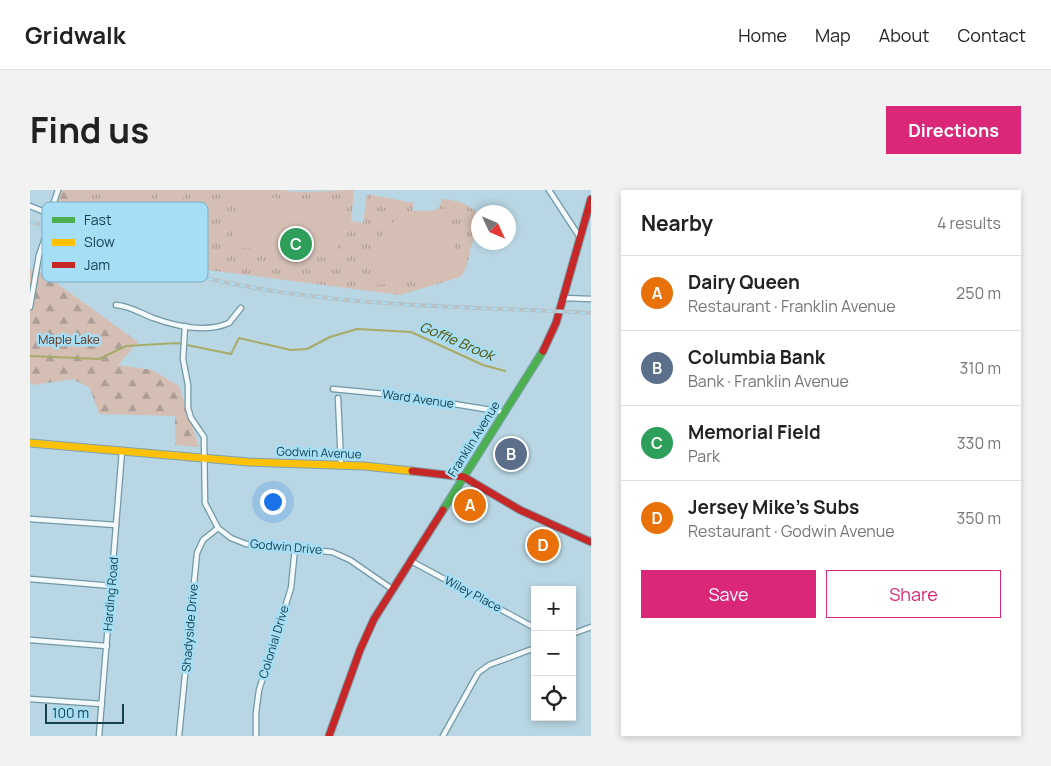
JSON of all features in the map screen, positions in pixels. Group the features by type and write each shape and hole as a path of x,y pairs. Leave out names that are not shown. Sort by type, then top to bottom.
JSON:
{"main road":[{"name":"Franklin Avenue","path":"329,736 360,650 392,589 549,341 591,199"},
{"name":"Godwin Avenue","path":"30,443 204,458 341,464 464,477 520,510 591,542"}],"street":[{"path":"54,202 58,190"},
{"path":"549,190 579,236"},
{"path":"30,206 42,211"},
{"path":"30,307 42,246"},
{"path":"563,298 591,299"},
{"path":"116,305 131,308 167,322 204,328 224,325 233,320 241,308"},
{"path":"185,326 183,359 188,385 188,408 191,418 204,437 205,503 218,528"},
{"name":"Ward Avenue","path":"333,389 405,396 503,412"},
{"path":"338,398 341,464"},
{"name":"Harding Road","path":"99,736 122,451"},
{"path":"30,519 116,525"},
{"name":"Godwin Drive","path":"218,528 231,538 246,544 332,552 350,560 392,589"},
{"name":"Shadyside Drive","path":"180,736 197,553 203,540 218,528"},
{"name":"Colonial Drive","path":"256,736 259,690 291,588 295,548"},
{"name":"Wiley Place","path":"411,561 531,626"},
{"path":"30,579 112,586"},
{"path":"576,633 591,627"},
{"path":"30,640 106,646"},
{"path":"443,736 478,673 490,665 531,650"},
{"path":"30,698 102,704"}],"green space":[{"path":"59,190 78,190 86,202 56,202"},
{"path":"78,190 280,190 308,192 354,190 351,221 363,223 367,194 414,203 412,211 428,213 438,209 442,199 452,200 471,208 471,247 464,272 460,277 400,295 209,270 208,202 86,202"},
{"path":"118,190 126,190 136,198 133,202 127,202 116,193"},
{"path":"163,190 182,190 187,193 178,202"},
{"path":"162,191 176,202 156,202 155,201"},
{"path":"239,193 343,207 337,257 339,260 335,262 318,256 271,250 229,248 227,246 231,242"},
{"path":"114,196 122,202 108,202"},
{"path":"449,209 458,269 460,267 462,270 455,278 453,275 378,285 373,258 377,244 386,230 398,218 411,211"},
{"name":"Maple Lake","path":"30,270 42,273 42,282 55,282 138,342 118,365 152,370 179,386 199,447 175,445 175,416 99,414 90,388 73,379 33,385 30,382"}],"waterway":[{"name":"Goffle Brook","path":"30,356 99,359 126,346 177,343 231,354 239,338 291,350 307,349 330,337 357,329 411,332 483,365 505,371"}],"railway":[{"path":"30,221 42,225"},
{"path":"208,278 296,294 380,303 591,313"}],"traffic: fast":[{"path":"443,510 543,351"}],"traffic: slow":[{"path":"30,443 248,462 364,466 412,471"}],"traffic: jam":[{"path":"543,351 556,323 591,199"},
{"path":"412,471 464,477 520,510 591,542"},
{"path":"329,736 360,650 374,619 443,510"}],"place":[{"name":"Memorial Field","path":"296,244"},
{"name":"Columbia Bank","path":"511,454"},
{"name":"Dairy Queen","path":"470,505"},
{"name":"Jersey Mike's Subs","path":"543,545"}]}
